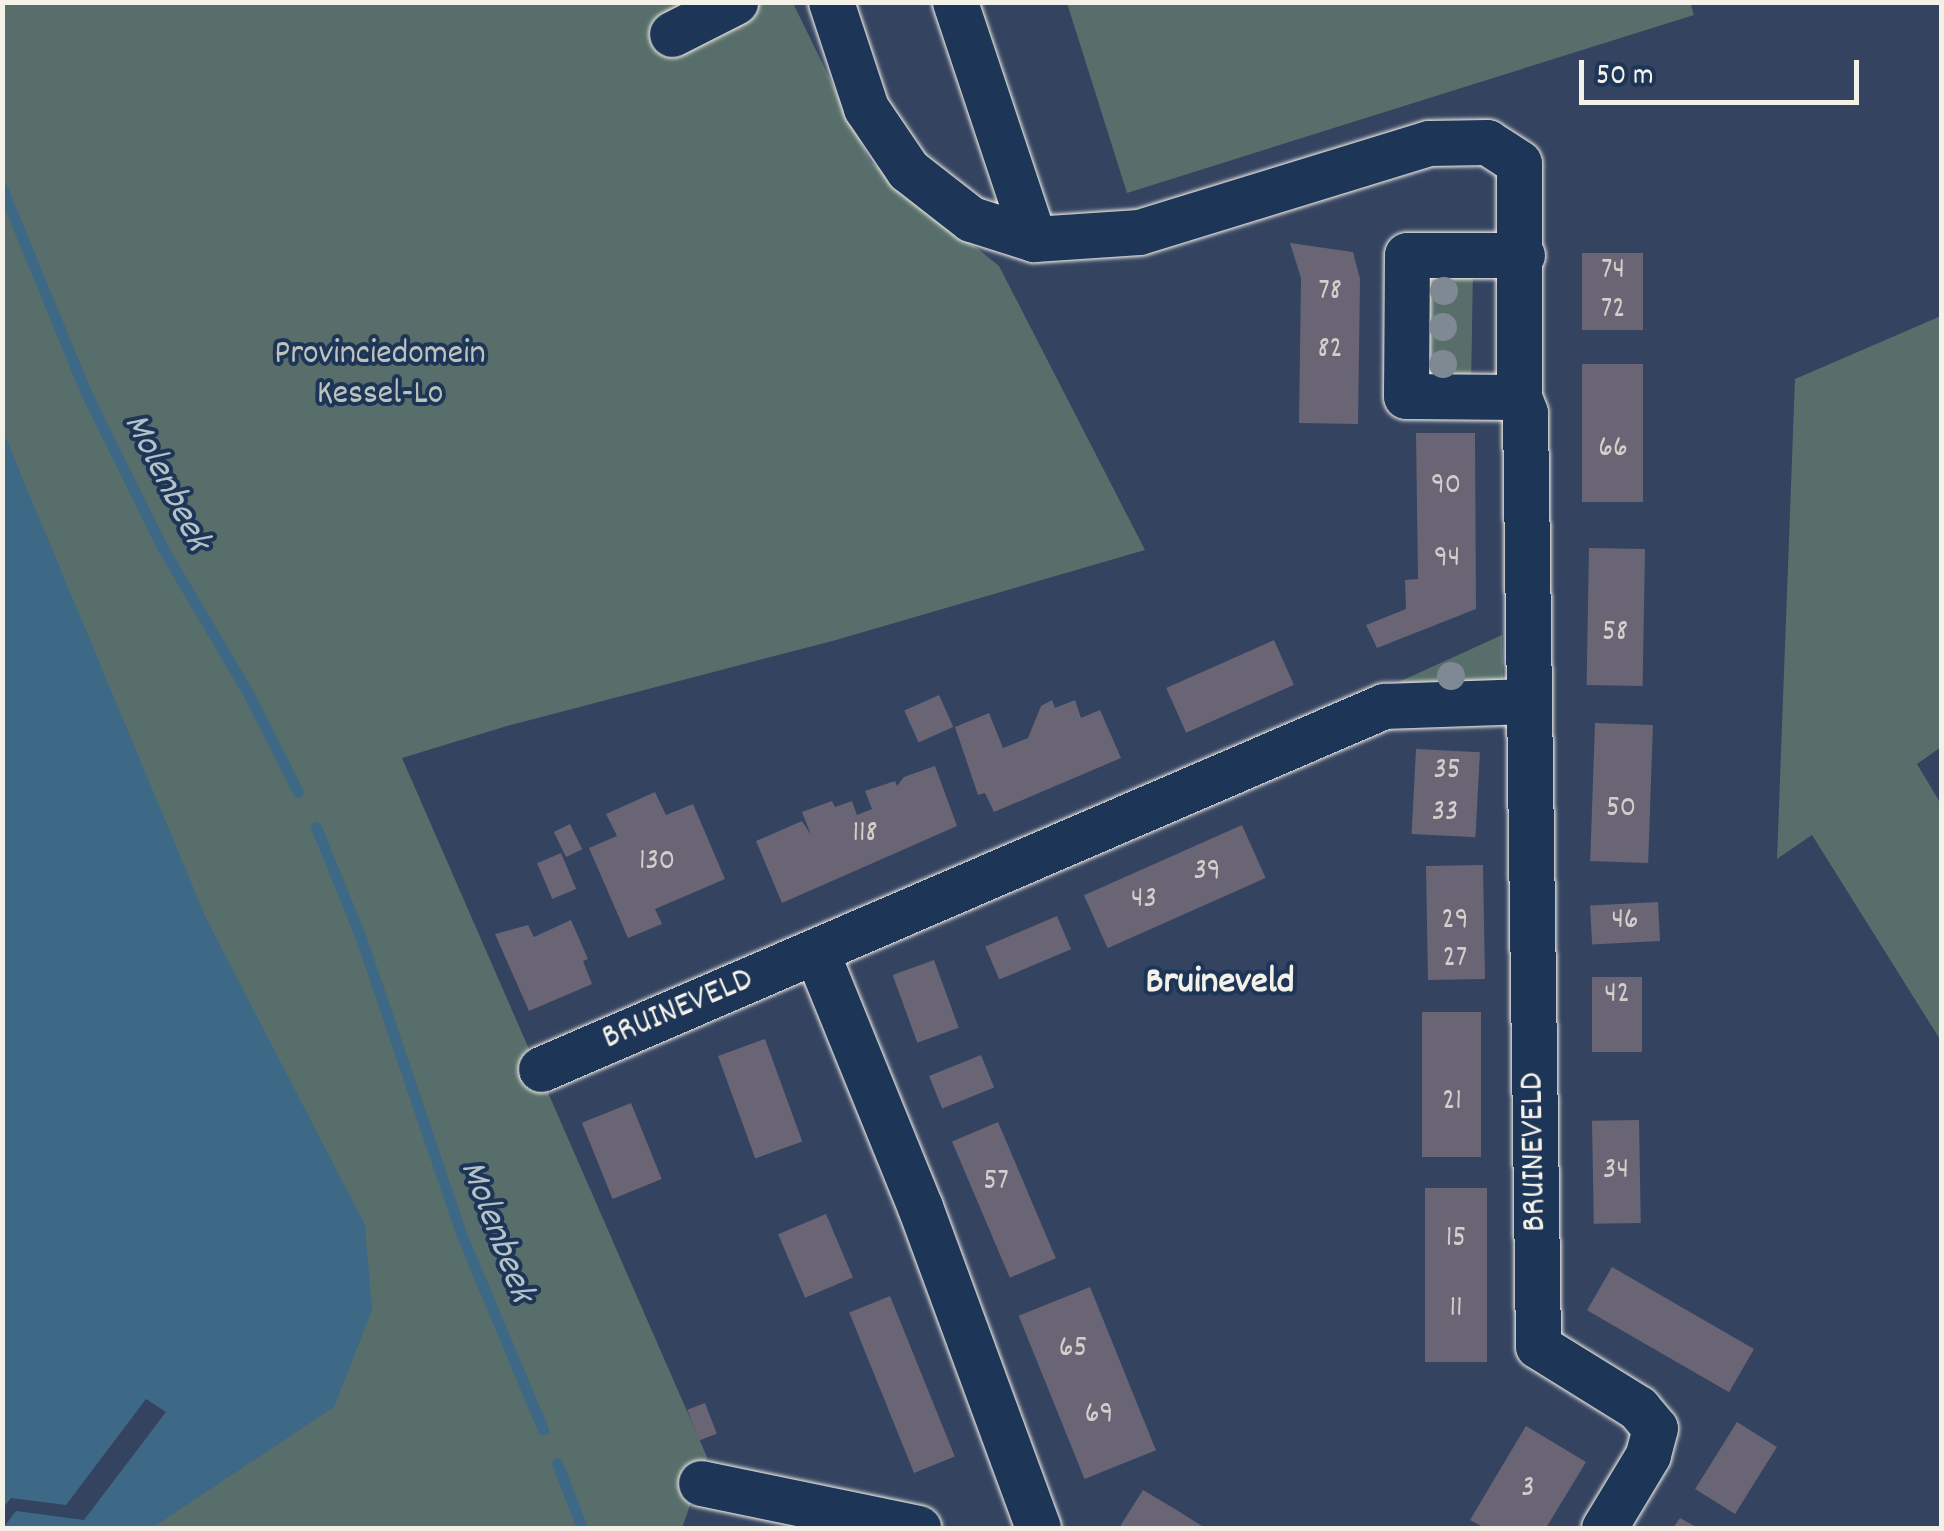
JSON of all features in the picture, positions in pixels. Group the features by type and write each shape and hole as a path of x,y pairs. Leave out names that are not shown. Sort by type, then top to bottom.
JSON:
{"street":[{"path":"672,34 735,2"},
{"path":"831,2 866,108 908,170 970,219 1034,238"},
{"path":"955,2 1034,238"},
{"name":"BRUINEVELD","path":"1034,238 1139,232 1429,143 1487,142 1519,163 1519,397 1525,413 1538,1346 1638,1408 1655,1428 1648,1455 1604,1528"},
{"path":"1519,397 1406,396 1408,255 1522,237"},
{"name":"BRUINEVELD","path":"542,1069 1384,706 1528,701"},
{"path":"816,952 920,1206 1038,1528"},
{"path":"701,1482 918,1528"}],"green space":[{"path":"1690,2 1694,15 1127,193 1067,3"},
{"name":"Provinciedomein Kessel-Lo","path":"3,3 793,3 870,161 999,266 1145,550 836,640 507,726 402,758 707,1457 682,1528 3,1528"},
{"path":"1417,271 1473,272 1471,384 1415,383"},
{"path":"1941,316 1941,747 1917,764 1941,804 1941,1041 1812,835 1777,859 1795,379"},
{"path":"1502,635 1503,680 1390,686"}],"water":[{"path":"2,429 206,918 365,1225 372,1310 334,1407 152,1528 3,1528"}],"pier":[{"path":"146,1399 166,1412 84,1520 16,1511 3,1528 3,1508 11,1498 66,1505"}],"building":[{"path":"1290,243 1353,252 1360,279 1358,424 1299,423 1301,278"},
{"path":"1582,253 1643,253 1643,330 1582,330"},
{"path":"1582,364 1643,364 1643,502 1582,502"},
{"path":"1416,433 1475,433 1476,609 1377,648 1366,625 1406,609 1405,580 1418,579"},
{"path":"1589,548 1645,549 1643,686 1587,685"},
{"path":"1274,640 1294,685 1186,733 1166,688"},
{"path":"939,695 953,727 919,742 904,710"},
{"path":"1052,700 1055,708 1075,700 1081,718 1100,710 1121,758 994,812 985,793 978,795 955,727 989,713 1003,748 1028,738 1041,706"},
{"path":"1595,723 1653,725 1648,863 1590,861"},
{"path":"1416,749 1480,752 1475,837 1412,834"},
{"path":"935,766 957,826 782,903 756,841 802,821 811,835 802,812 832,801 835,807 852,801 857,815 872,809 865,791 895,781 897,786 904,777"},
{"path":"655,792 666,815 693,804 725,879 655,909 662,924 628,938 589,848 617,836 606,814"},
{"path":"570,824 582,849 566,857 554,832"},
{"path":"1242,825 1266,878 1108,948 1084,895"},
{"path":"561,853 576,889 552,899 537,863"},
{"path":"1483,865 1485,979 1428,980 1426,866"},
{"path":"1658,902 1660,941 1592,945 1590,906"},
{"path":"1057,916 1071,949 999,980 985,946"},
{"path":"571,920 588,959 583,961 592,984 529,1011 495,934 528,925 534,937"},
{"path":"934,960 959,1028 917,1043 893,975"},
{"path":"1592,977 1642,977 1642,1052 1592,1052"},
{"path":"1422,1012 1481,1012 1481,1157 1422,1157"},
{"path":"765,1039 802,1141 755,1159 718,1056"},
{"path":"981,1055 994,1087 942,1108 929,1076"},
{"path":"631,1103 662,1179 613,1199 582,1123"},
{"path":"1639,1120 1641,1223 1594,1224 1592,1121"},
{"path":"998,1122 1056,1258 1010,1278 952,1142"},
{"path":"1425,1188 1487,1188 1487,1362 1425,1362"},
{"path":"826,1214 853,1278 805,1298 778,1234"},
{"path":"1612,1267 1754,1349 1729,1392 1587,1310"},
{"path":"1090,1287 1156,1450 1085,1479 1019,1316"},
{"path":"890,1296 955,1456 914,1473 849,1312"},
{"path":"705,1403 717,1434 699,1441 687,1410"},
{"path":"1737,1422 1777,1447 1735,1514 1695,1489"},
{"path":"1526,1426 1586,1462 1546,1528 1485,1528 1470,1520"},
{"path":"1143,1490 1175,1509 1205,1528 1119,1528"},
{"path":"1680,1518 1698,1528 1673,1528"}],"waterway":[{"name":"Molenbeek","path":"2,188 86,393 162,547 248,693 298,792"},
{"name":"Molenbeek","path":"316,827 362,941 462,1236 543,1430"},
{"name":"Molenbeek","path":"557,1463 582,1528"}],"district":[{"name":"Bruineveld","path":"1220,984"}]}
